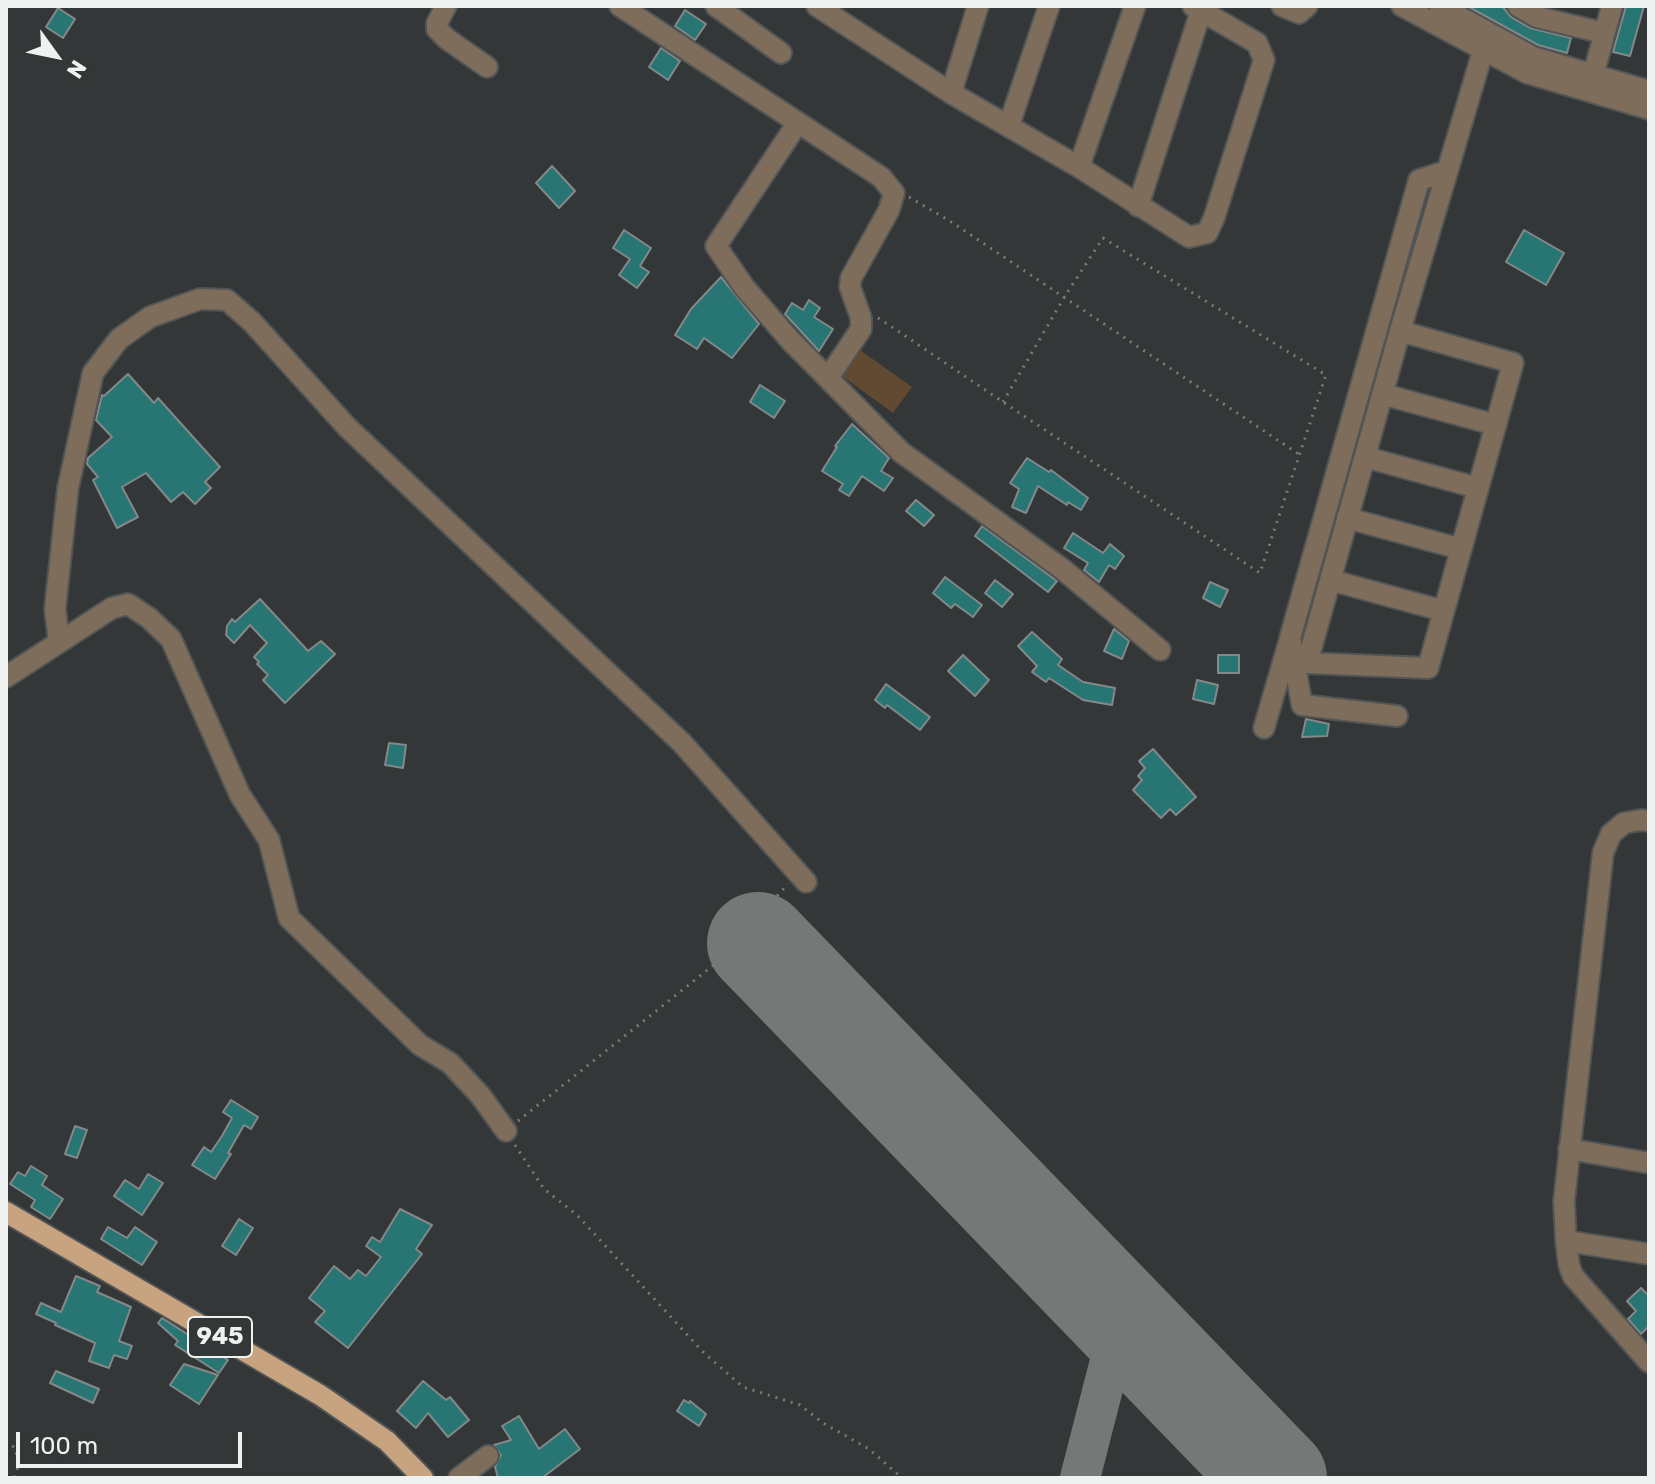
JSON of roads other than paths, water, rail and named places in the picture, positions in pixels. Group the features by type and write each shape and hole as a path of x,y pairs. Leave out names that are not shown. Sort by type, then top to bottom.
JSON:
{"main road":[{"name":"945","path":"6,1212 320,1395 387,1441 423,1478"}],"street":[{"path":"446,6 437,29 487,67"},
{"path":"620,6 881,177 894,193 889,210 851,278 850,287 861,329 828,378"},
{"path":"716,6 781,53"},
{"path":"951,93 978,6"},
{"path":"1009,125 1049,6"},
{"path":"1079,167 1135,6"},
{"path":"1282,6 1299,13 1307,6"},
{"path":"1402,6 1485,42 1533,57 1649,109"},
{"path":"1440,6 1485,42"},
{"path":"1518,6 1537,17 1598,32"},
{"path":"1585,82 1598,32 1612,6"},
{"path":"822,7 951,93 1079,167 1138,206 1189,237 1207,233 1214,218 1264,60 1257,43 1197,8 1138,206"},
{"path":"1400,331 1513,363 1444,611 1428,668 1307,663 1400,331 1485,42"},
{"path":"1585,82 1649,91"},
{"path":"797,124 716,246 744,287 772,321 901,452 1061,568 1160,650"},
{"path":"1264,728 1419,180 1447,171"},
{"path":"59,641 55,609 68,488 93,373 119,339 150,317 200,299 227,300 252,322 347,427 682,743 802,878"},
{"path":"1382,394 1496,425"},
{"path":"1365,457 1478,488"},
{"path":"1347,518 1461,549"},
{"path":"1330,580 1444,611"},
{"path":"6,677 112,608 128,604 149,618 171,639 240,795 269,840 289,918 420,1045 450,1063 480,1095 506,1131"},
{"path":"1290,638 1302,705 1397,716"},
{"path":"1649,821 1624,823 1611,834 1603,853 1564,1201 1566,1241 1573,1276 1591,1300 1649,1362"},
{"path":"1569,1149 1649,1163"},
{"path":"1566,1241 1649,1254"},
{"path":"459,1478 488,1456"}]}
